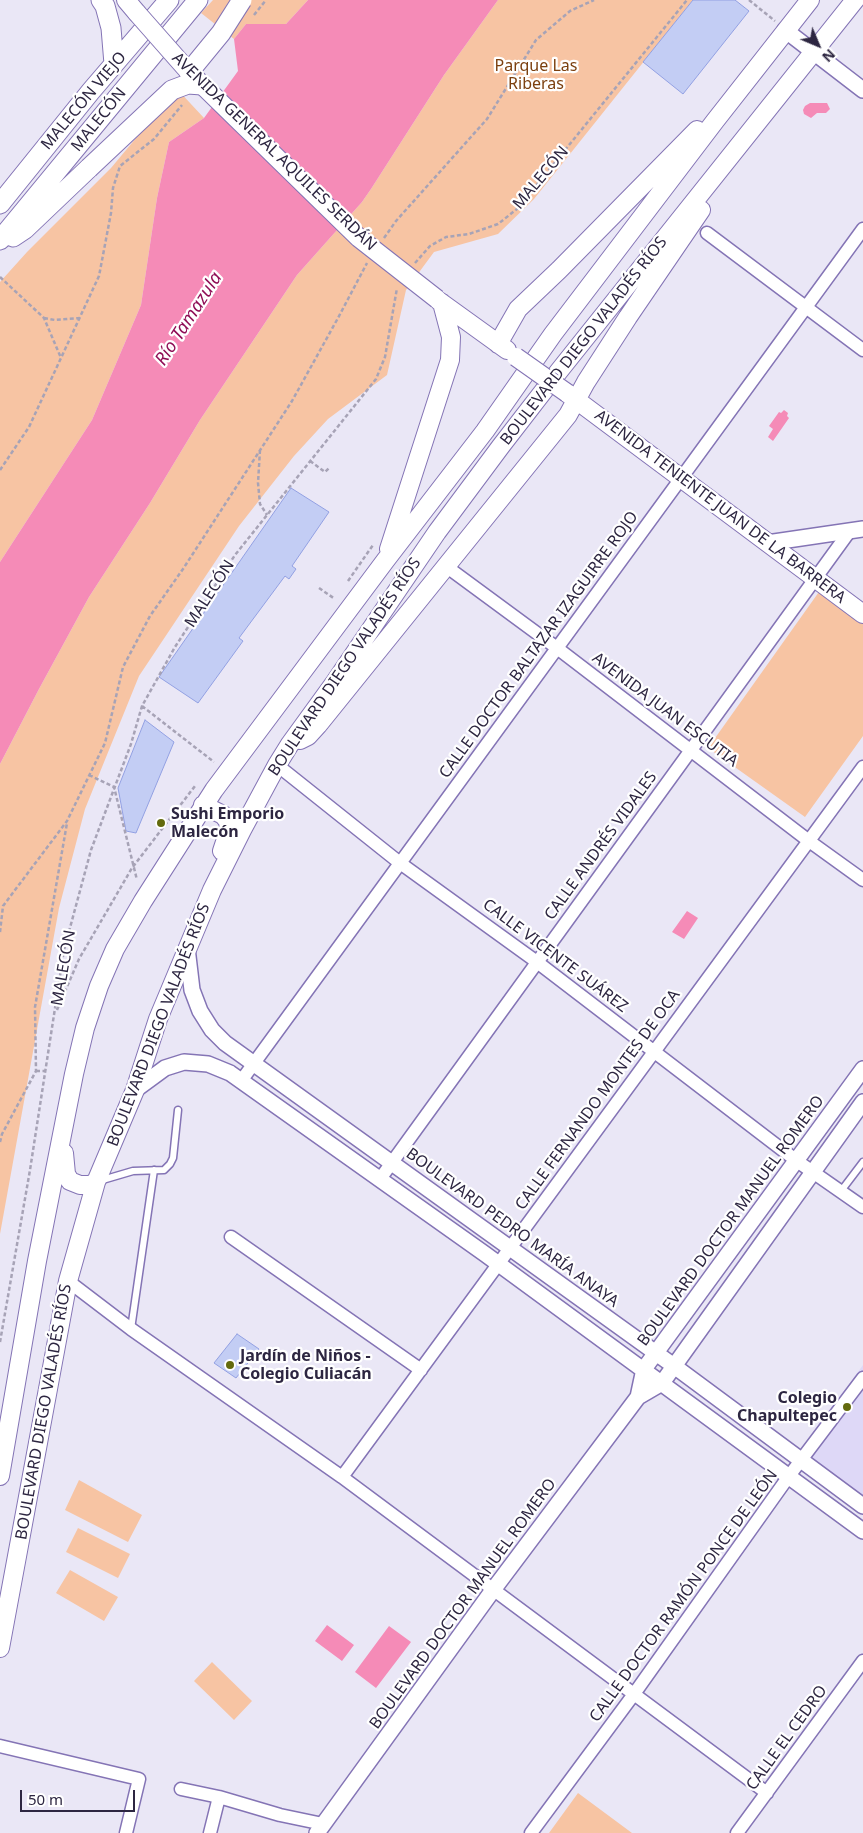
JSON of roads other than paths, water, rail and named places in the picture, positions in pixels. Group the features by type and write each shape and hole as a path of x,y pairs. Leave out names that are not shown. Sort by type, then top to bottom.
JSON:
{"main road":[{"path":"101,0 105,6 111,28 114,64"},
{"name":"AVENIDA GENERAL AQUILES SERDÁN","path":"126,0 189,72 359,238 440,301 571,397"},
{"name":"MALECÓN VIEJO","path":"0,204 114,64 169,0"},
{"name":"MALECÓN","path":"0,240 198,0"},
{"path":"189,72 218,38 242,0"},
{"name":"BOULEVARD DIEGO VALADÉS RÍOS","path":"0,1476 37,1261 74,1074 99,986 115,949 203,805 485,430 552,334 810,0"},
{"name":"BOULEVARD DIEGO VALADÉS RÍOS","path":"0,1648 68,1281 96,1182 134,1090 158,1018 212,890 277,765 290,744 437,532 501,446 855,0"},
{"path":"0,246 26,228 172,90 188,84 202,85"},
{"path":"498,344 518,309 559,270 699,127 715,121"},
{"path":"290,744 308,736 318,725 568,415 571,397 732,168 751,130"},
{"path":"385,561 450,360 451,337 440,301"},
{"name":"AVENIDA TENIENTE JUAN DE LA BARRERA","path":"571,397 863,614"},
{"path":"203,805 223,815 229,824 227,838 220,856 212,890"},
{"path":"63,1135 67,1178 75,1184 85,1185 96,1182"}],"street":[{"path":"785,30 863,90"},
{"name":"CALLE DOCTOR BALTAZAR IZAGUIRRE ROJO","path":"241,1081 863,229"},
{"path":"707,233 863,350"},
{"path":"767,543 856,531"},
{"name":"CALLE ANDRÉS VIDALES","path":"380,1179 815,579 856,531"},
{"name":"AVENIDA JUAN ESCUTIA","path":"446,567 557,648 809,841 863,880"},
{"name":"CALLE VICENTE SUÁREZ","path":"277,765 400,863 654,1050 797,1162 863,1207"},
{"name":"CALLE FERNANDO MONTES DE OCA","path":"342,1477 863,767"},
{"name":"BOULEVARD PEDRO MARÍA ANAYA","path":"187,948 192,990 205,1021 225,1043 674,1366 863,1506"},
{"path":"134,1090 165,1068 184,1062 196,1062 219,1067 498,1264 863,1531"},
{"name":"BOULEVARD DOCTOR MANUEL ROMERO","path":"638,1397 644,1370 655,1353 863,1070"},
{"name":"BOULEVARD DOCTOR MANUEL ROMERO","path":"320,1828 493,1590 638,1397 662,1383 863,1102"},
{"path":"231,1237 421,1370"},
{"path":"68,1281 131,1329 342,1477 767,1793"},
{"name":"CALLE DOCTOR RAMÓN PONCE DE LEÓN","path":"531,1833 634,1694 789,1476 863,1378"},
{"name":"CALLE EL CEDRO","path":"737,1833 863,1661"},
{"path":"0,1746 139,1779 126,1833"},
{"path":"181,1790 218,1797 320,1828"},
{"path":"210,1833 218,1797"}],"lane":[{"path":"96,1182 133,1171 164,1170 173,1158 178,1110"},
{"path":"841,1191 863,1162"},
{"path":"131,1329 154,1170"}],"water":[{"name":"Río Tamazula","path":"308,0 498,0 444,75 362,202 297,275 200,420 150,503 89,597 0,764 0,562 92,420 141,305 157,198 169,142 204,118 238,71 234,39 246,24 286,24"},
{"path":"810,103 827,103 830,109 826,113 817,113 811,118 804,114 803,110"},
{"path":"784,410 788,413 787,416 789,418 773,441 768,437 773,429 769,426 779,412 781,413"},
{"path":"687,911 698,918 684,939 672,932"},
{"path":"327,1625 354,1645 342,1661 315,1641"},
{"path":"389,1626 411,1642 376,1688 355,1672"}],"place":[{"name":"Sushi Emporio Malecón","path":"161,823"},
{"name":"Jardín de Niños - Colegio Culiacán","path":"230,1365"},
{"name":"Colegio Chapultepec","path":"847,1407"}],"park label":[{"name":"Parque Las Riberas","path":"536,75"}]}
